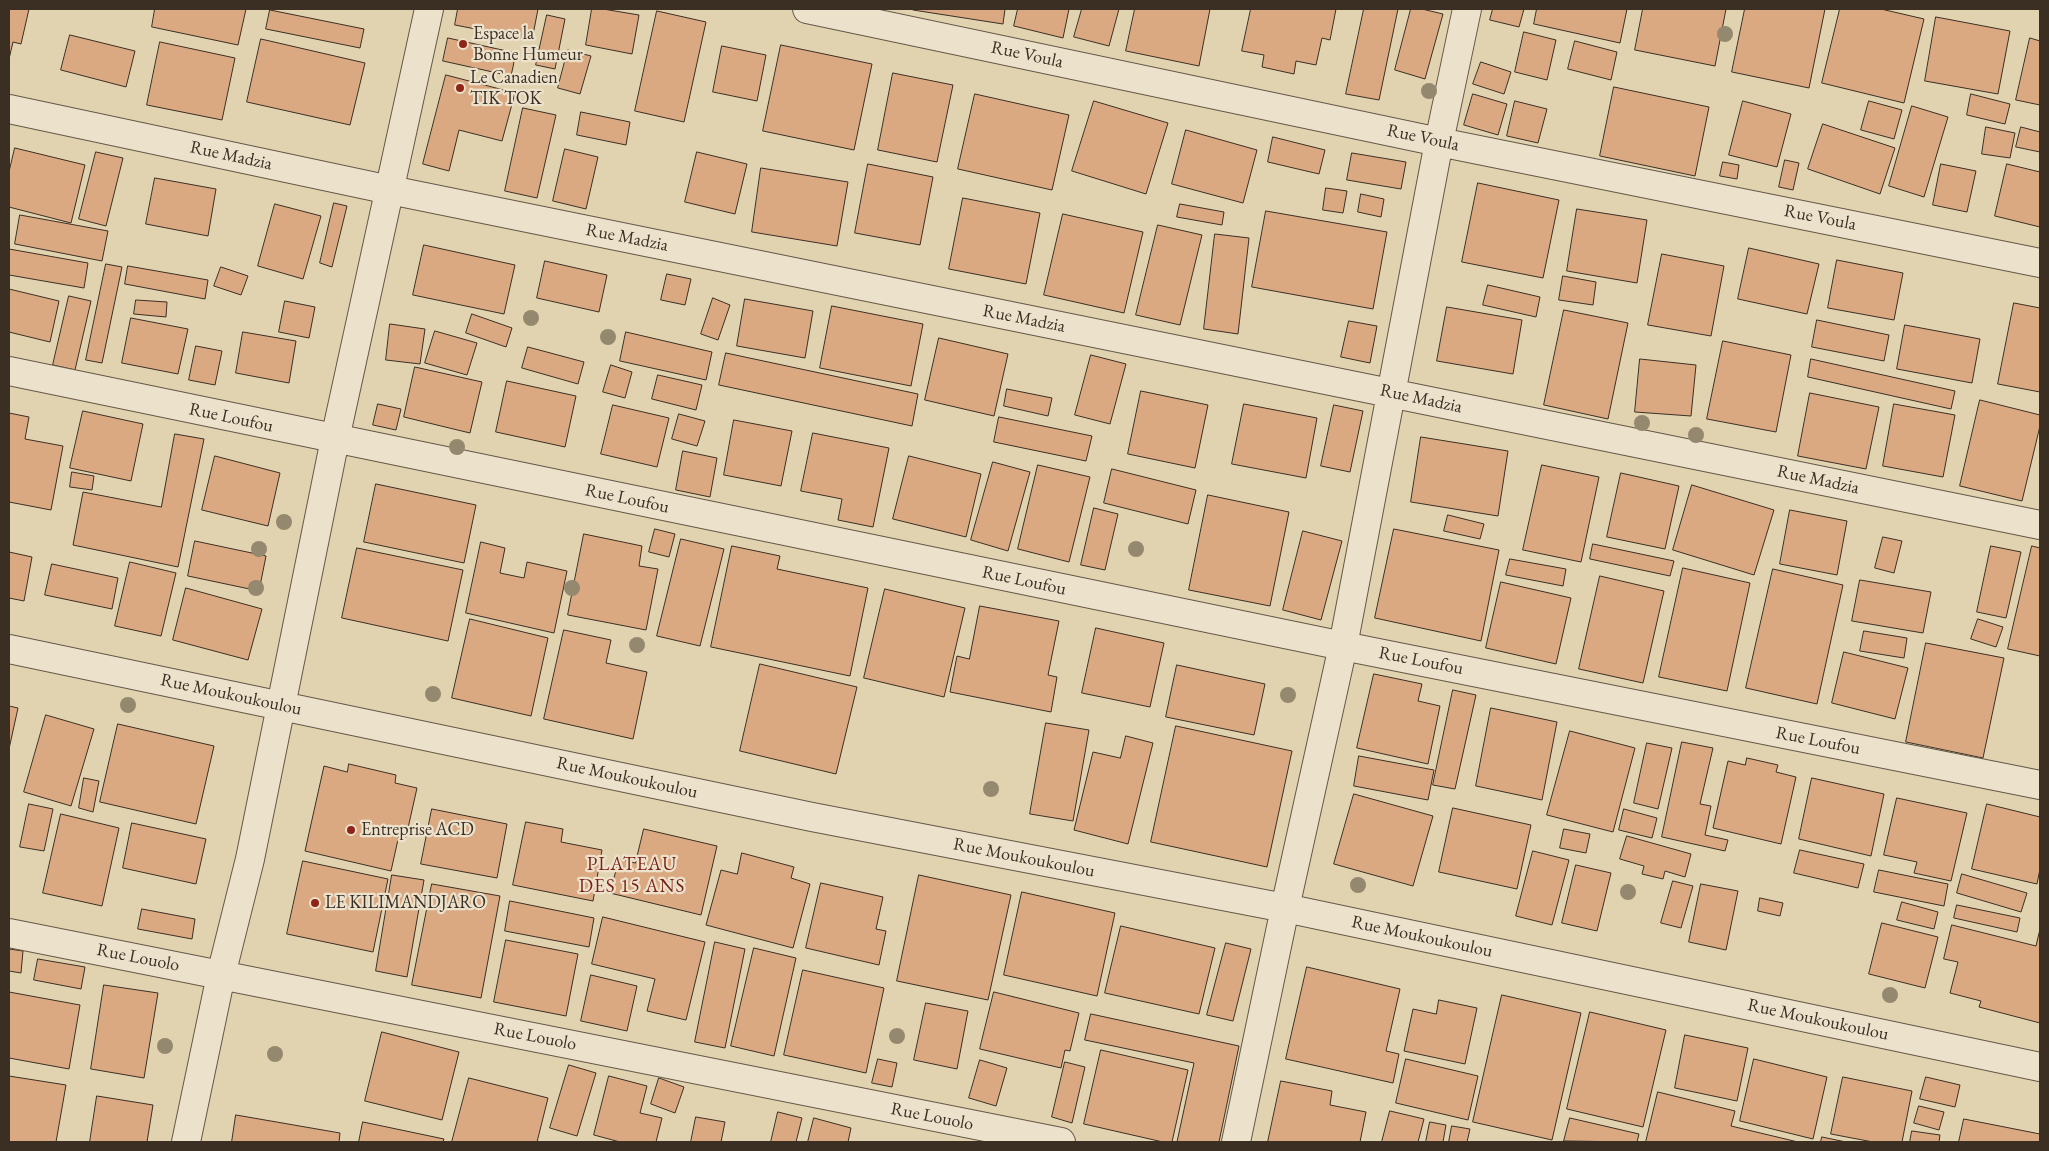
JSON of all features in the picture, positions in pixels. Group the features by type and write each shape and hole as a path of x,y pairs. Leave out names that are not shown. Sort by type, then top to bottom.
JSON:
{"street":[{"path":"186,1142 221,975 250,859 335,439 429,9"},
{"name":"Rue Voula","path":"807,9 1439,142 2040,262"},
{"path":"1236,1142 1343,646 1466,9"},
{"name":"Rue Madzia","path":"9,109 390,190 2040,525"},
{"name":"Rue Loufou","path":"9,372 1343,646 2040,786"},
{"name":"Rue Moukoukoulou","path":"9,648 812,817 1285,908 2040,1067"},
{"name":"Rue Louolo","path":"9,933 1061,1142"}],"building":[{"path":"9,9 29,9 21,44 13,42 9,59"},
{"path":"155,9 246,9 238,45 152,27"},
{"path":"458,9 538,9 532,40 455,25"},
{"path":"592,9 639,15 632,54 586,45"},
{"path":"913,9 1005,9 1003,24"},
{"path":"1018,9 1069,9 1063,38 1014,26"},
{"path":"1082,9 1119,9 1109,46 1074,37"},
{"path":"1135,9 1210,9 1199,66 1126,51"},
{"path":"1251,9 1336,9 1330,40 1322,38 1316,65 1296,61 1294,74 1262,67 1264,55 1242,51"},
{"path":"1364,9 1398,9 1379,100 1346,94"},
{"path":"1411,9 1422,9 1443,14 1425,79 1395,70"},
{"path":"1493,9 1524,9 1519,27 1490,20"},
{"path":"1537,9 1627,9 1620,43 1534,24"},
{"path":"1643,9 1726,9 1715,66 1635,50"},
{"path":"1745,9 1825,9 1809,88 1732,72"},
{"path":"1840,9 1881,9 1924,19 1904,103 1822,83"},
{"path":"270,10 364,29 360,48 266,29"},
{"path":"657,11 706,22 684,122 635,111"},
{"path":"547,15 565,19 555,69 536,65"},
{"path":"1936,17 2010,31 1998,94 1925,81"},
{"path":"1524,32 1556,40 1547,80 1515,72"},
{"path":"70,35 135,51 126,87 61,70"},
{"path":"448,38 516,53 511,76 443,61"},
{"path":"2030,38 2040,41 2040,105 2016,100"},
{"path":"261,39 365,63 350,125 247,102"},
{"path":"1575,41 1617,52 1611,80 1568,69"},
{"path":"160,42 235,58 222,120 147,105"},
{"path":"781,45 872,64 854,150 763,131"},
{"path":"722,46 766,55 757,101 713,92"},
{"path":"568,50 591,56 580,94 558,88"},
{"path":"1481,62 1511,72 1504,94 1473,84"},
{"path":"893,73 953,85 937,162 878,150"},
{"path":"446,75 515,93 502,141 459,130 449,171 423,164"},
{"path":"1614,87 1709,107 1695,176 1600,156"},
{"path":"975,94 1069,115 1052,190 958,169"},
{"path":"1473,94 1507,104 1498,135 1464,125"},
{"path":"1971,94 2010,104 2005,124 1967,115"},
{"path":"1094,101 1168,123 1146,194 1072,171"},
{"path":"1515,101 1547,109 1538,143 1507,136"},
{"path":"1743,101 1791,114 1777,167 1729,155"},
{"path":"1869,101 1902,110 1894,139 1861,130"},
{"path":"1912,106 1948,117 1924,197 1889,186"},
{"path":"523,108 556,115 537,198 505,191"},
{"path":"581,112 630,122 626,145 577,135"},
{"path":"1823,124 1895,148 1880,194 1808,169"},
{"path":"1986,127 2015,133 2010,158 1982,154"},
{"path":"2021,127 2040,132 2040,152 2016,147"},
{"path":"1186,130 1257,150 1243,203 1172,184"},
{"path":"1273,137 1325,150 1319,174 1268,162"},
{"path":"15,148 85,165 71,223 9,207 9,172"},
{"path":"565,149 598,157 586,209 553,201"},
{"path":"96,152 123,158 106,226 79,219"},
{"path":"697,152 747,164 735,214 685,202"},
{"path":"1352,153 1406,162 1401,189 1347,180"},
{"path":"1785,160 1799,163 1793,190 1779,187"},
{"path":"1723,162 1739,165 1737,179 1720,176"},
{"path":"868,164 933,177 920,245 855,233"},
{"path":"1941,164 1976,171 1967,212 1933,205"},
{"path":"2007,164 2040,172 2040,227 1995,216"},
{"path":"761,168 848,182 837,246 752,232"},
{"path":"155,178 216,189 208,236 146,224"},
{"path":"1478,183 1559,200 1543,278 1462,262"},
{"path":"1326,188 1347,191 1343,213 1323,210"},
{"path":"1361,194 1384,199 1381,217 1358,212"},
{"path":"963,198 1040,213 1026,284 949,269"},
{"path":"334,203 347,206 332,267 320,263"},
{"path":"275,204 321,216 303,279 258,266"},
{"path":"1180,204 1224,212 1222,225 1177,217"},
{"path":"1577,209 1647,220 1637,283 1567,271"},
{"path":"1266,211 1387,232 1373,309 1252,287"},
{"path":"1063,214 1143,232 1124,313 1044,295"},
{"path":"20,215 108,231 102,261 15,244"},
{"path":"1158,225 1202,235 1180,325 1136,315"},
{"path":"1215,234 1249,238 1238,334 1204,329"},
{"path":"424,245 515,265 504,314 413,295"},
{"path":"1749,248 1819,264 1807,314 1738,299"},
{"path":"9,249 88,263 84,288 9,275"},
{"path":"1662,254 1724,266 1711,336 1648,325"},
{"path":"1837,260 1903,273 1894,320 1828,308"},
{"path":"545,261 607,275 599,312 537,298"},
{"path":"106,264 122,267 102,363 86,360"},
{"path":"128,266 208,280 205,299 125,284"},
{"path":"221,267 248,276 241,295 214,286"},
{"path":"667,274 691,279 685,305 661,300"},
{"path":"1563,276 1596,282 1593,305 1559,300"},
{"path":"1488,285 1540,297 1536,317 1483,305"},
{"path":"9,289 59,301 50,342 9,332"},
{"path":"69,296 91,301 75,370 53,365"},
{"path":"713,298 730,305 718,340 701,334"},
{"path":"745,299 813,311 805,358 737,346"},
{"path":"136,300 167,302 166,317 134,314"},
{"path":"285,301 315,307 309,338 279,332"},
{"path":"2014,303 2040,308 2040,392 1998,384"},
{"path":"832,306 923,324 911,386 820,368"},
{"path":"1447,307 1522,320 1513,374 1437,361"},
{"path":"1564,310 1628,323 1608,419 1544,405"},
{"path":"472,314 512,328 506,347 466,333"},
{"path":"131,318 188,329 178,374 122,363"},
{"path":"1817,320 1889,335 1884,361 1812,347"},
{"path":"1349,321 1377,326 1370,363 1341,357"},
{"path":"390,324 425,329 420,364 386,360"},
{"path":"1905,325 1980,339 1972,383 1897,369"},
{"path":"435,331 477,343 467,375 425,363"},
{"path":"243,332 296,341 289,383 236,373"},
{"path":"626,332 712,352 706,380 620,361"},
{"path":"939,338 1008,354 994,416 925,400"},
{"path":"1723,341 1791,355 1776,432 1707,419"},
{"path":"196,346 222,351 215,385 189,380"},
{"path":"528,347 584,362 578,384 522,368"},
{"path":"726,353 918,394 912,426 719,385"},
{"path":"1091,355 1126,364 1110,424 1075,415"},
{"path":"1640,359 1696,365 1691,416 1635,412"},
{"path":"1811,359 1955,391 1951,409 1808,377"},
{"path":"611,365 632,372 625,398 603,392"},
{"path":"415,367 482,382 470,433 404,417"},
{"path":"658,375 702,385 696,410 652,399"},
{"path":"507,381 576,396 565,447 496,432"},
{"path":"1007,389 1052,398 1048,416 1004,406"},
{"path":"1141,391 1208,405 1195,468 1128,454"},
{"path":"1810,393 1879,407 1866,469 1798,456"},
{"path":"1980,400 2040,415 2040,426 2022,501 1960,486"},
{"path":"378,404 401,409 396,430 373,425"},
{"path":"1244,404 1317,418 1306,478 1232,464"},
{"path":"1894,404 1955,415 1943,477 1883,466"},
{"path":"613,405 669,418 657,467 601,454"},
{"path":"1334,405 1363,411 1350,472 1321,466"},
{"path":"83,411 143,424 131,481 70,468"},
{"path":"9,413 29,417 25,439 63,446 51,510 9,502"},
{"path":"679,414 705,421 697,446 672,439"},
{"path":"999,417 1092,436 1086,461 994,442"},
{"path":"734,420 792,431 781,486 724,475"},
{"path":"813,433 889,448 873,527 838,520 842,499 801,491"},
{"path":"175,434 204,439 178,567 73,545 83,492 161,507"},
{"path":"1421,437 1508,451 1498,516 1411,502"},
{"path":"683,451 717,458 710,497 676,490"},
{"path":"215,456 280,473 268,526 202,510"},
{"path":"909,456 981,474 966,537 893,519"},
{"path":"993,462 1030,472 1008,551 971,540"},
{"path":"1038,465 1090,477 1069,562 1018,549"},
{"path":"1542,465 1599,477 1581,562 1523,550"},
{"path":"1112,469 1196,490 1188,524 1104,503"},
{"path":"72,472 94,476 92,490 70,487"},
{"path":"1621,473 1679,486 1665,549 1607,537"},
{"path":"376,484 476,505 464,563 364,542"},
{"path":"1692,485 1774,510 1754,575 1673,550"},
{"path":"1208,495 1289,512 1270,606 1189,590"},
{"path":"1094,508 1118,514 1105,570 1081,565"},
{"path":"1790,510 1847,521 1837,575 1780,564"},
{"path":"1448,515 1484,524 1480,539 1444,531"},
{"path":"655,529 675,534 669,557 649,552"},
{"path":"1394,529 1499,550 1481,641 1375,618"},
{"path":"1303,531 1342,541 1321,620 1283,610"},
{"path":"584,534 642,546 639,566 658,569 646,630 568,615"},
{"path":"1883,537 1902,541 1894,573 1875,568"},
{"path":"681,539 724,549 700,646 657,636"},
{"path":"195,541 266,556 259,591 188,576"},
{"path":"481,542 505,548 500,573 524,578 527,562 567,571 554,633 466,613"},
{"path":"1593,544 1674,561 1670,576 1590,559"},
{"path":"732,546 780,556 777,569 868,588 850,676 711,647"},
{"path":"1991,546 2021,552 2006,618 1977,612"},
{"path":"2032,546 2040,548 2040,656 2008,649"},
{"path":"357,548 463,570 448,641 342,618"},
{"path":"9,552 32,557 24,601 9,598"},
{"path":"1510,559 1566,569 1563,586 1506,575"},
{"path":"130,562 176,573 161,636 115,626"},
{"path":"52,564 118,578 112,609 45,595"},
{"path":"1683,568 1750,583 1727,691 1659,677"},
{"path":"1773,569 1843,585 1817,704 1746,688"},
{"path":"1600,576 1664,591 1643,683 1579,669"},
{"path":"1860,580 1931,592 1923,633 1852,621"},
{"path":"1501,582 1571,598 1556,664 1486,648"},
{"path":"186,588 262,609 248,660 173,640"},
{"path":"885,589 965,608 944,697 864,678"},
{"path":"980,606 1059,621 1048,675 1057,677 1051,712 950,692 957,656 969,659"},
{"path":"470,619 548,638 531,716 452,698"},
{"path":"1978,619 2003,627 1996,647 1971,639"},
{"path":"1096,628 1164,643 1150,707 1082,693"},
{"path":"564,630 611,640 606,663 647,672 633,739 544,719"},
{"path":"1864,631 1907,638 1904,658 1860,651"},
{"path":"1926,643 2004,658 1983,758 1906,742"},
{"path":"1844,652 1908,668 1895,719 1832,703"},
{"path":"760,664 857,687 836,774 740,751"},
{"path":"1177,665 1265,684 1254,735 1166,717"},
{"path":"1374,674 1422,684 1418,701 1440,706 1428,764 1357,748"},
{"path":"1453,690 1476,695 1455,789 1433,785"},
{"path":"9,706 18,708 9,749"},
{"path":"1491,708 1557,722 1542,800 1476,786"},
{"path":"46,715 94,729 71,806 24,792"},
{"path":"1046,723 1089,730 1073,821 1030,814"},
{"path":"118,724 214,746 196,824 100,802"},
{"path":"1176,726 1292,751 1267,867 1151,842"},
{"path":"1570,731 1635,748 1613,832 1547,815"},
{"path":"1126,736 1153,743 1128,844 1074,830 1093,752 1120,758"},
{"path":"1682,742 1713,748 1700,804 1711,806 1705,835 1728,840 1725,851 1662,837"},
{"path":"1647,743 1672,748 1658,809 1634,803"},
{"path":"1359,756 1434,770 1428,800 1354,786"},
{"path":"1747,758 1778,765 1776,772 1796,777 1781,844 1713,828 1728,761 1745,765"},
{"path":"349,764 396,775 395,783 417,788 406,837 399,835 391,871 305,851 324,766 347,772"},
{"path":"84,778 99,781 93,812 79,808"},
{"path":"1812,778 1884,794 1871,856 1799,839"},
{"path":"1354,794 1433,816 1413,886 1334,864"},
{"path":"1897,798 1967,813 1951,881 1914,873 1917,862 1884,855"},
{"path":"29,804 53,809 44,851 20,847"},
{"path":"1987,804 2040,817 2040,869 2037,884 1972,869"},
{"path":"1453,808 1531,825 1517,889 1439,872"},
{"path":"432,809 507,824 497,878 421,864"},
{"path":"1624,809 1657,818 1652,838 1619,830"},
{"path":"61,814 119,828 102,906 43,893"},
{"path":"526,822 563,829 561,842 602,850 593,901 513,885"},
{"path":"132,823 206,839 196,884 123,868"},
{"path":"644,829 717,846 701,915 610,893 619,859 635,863"},
{"path":"1564,829 1590,834 1586,853 1560,848"},
{"path":"1627,836 1691,854 1685,877 1665,871 1663,879 1642,874 1644,866 1620,859"},
{"path":"1800,850 1864,864 1858,888 1794,873"},
{"path":"1533,851 1569,860 1552,925 1516,916"},
{"path":"742,853 794,867 791,878 810,884 793,948 706,925 721,870 737,874"},
{"path":"303,861 388,879 373,952 287,934"},
{"path":"1576,865 1611,873 1597,931 1562,923"},
{"path":"1879,870 1948,884 1944,906 1874,892"},
{"path":"1962,874 2027,893 2021,912 1957,893"},
{"path":"392,875 424,880 407,977 376,971"},
{"path":"919,875 1011,895 988,1000 897,981"},
{"path":"1673,881 1693,886 1681,928 1661,923"},
{"path":"821,883 883,897 876,929 886,931 879,965 806,948"},
{"path":"432,884 500,896 481,998 412,985"},
{"path":"1701,884 1738,891 1726,950 1689,942"},
{"path":"1022,892 1115,913 1097,996 1004,975"},
{"path":"1760,898 1783,903 1780,916 1758,911"},
{"path":"510,901 594,918 589,947 505,931"},
{"path":"1902,902 1938,912 1934,929 1897,920"},
{"path":"1957,905 2020,918 2017,932 1954,918"},
{"path":"142,909 195,919 192,939 138,929"},
{"path":"603,917 705,942 686,1020 647,1011 655,979 592,964"},
{"path":"1882,923 1938,937 1925,988 1869,974"},
{"path":"1952,925 2036,946 2040,929 2040,1023 1979,1007 1981,1001 1950,993 1958,962 1944,959"},
{"path":"1121,926 1215,948 1199,1014 1105,993"},
{"path":"506,940 578,954 566,1016 494,1002"},
{"path":"715,942 745,949 725,1048 695,1042"},
{"path":"1226,943 1251,949 1233,1021 1207,1015"},
{"path":"754,948 796,958 774,1056 731,1046"},
{"path":"9,949 23,951 21,973 9,971"},
{"path":"38,959 85,967 81,989 34,980"},
{"path":"1307,967 1400,989 1386,1051 1399,1054 1393,1083 1286,1059"},
{"path":"803,970 884,988 866,1073 784,1055"},
{"path":"591,975 637,986 627,1031 581,1021"},
{"path":"104,985 158,993 144,1078 91,1069"},
{"path":"9,992 80,1005 69,1069 9,1058"},
{"path":"994,992 1079,1013 1070,1051 1065,1050 1061,1068 980,1049"},
{"path":"1502,995 1581,1013 1552,1140 1473,1122"},
{"path":"1439,1000 1477,1008 1465,1064 1404,1051 1413,1009 1436,1014"},
{"path":"926,1003 968,1011 957,1069 914,1060"},
{"path":"1590,1012 1666,1030 1643,1127 1567,1109"},
{"path":"1091,1014 1239,1046 1219,1142 1177,1142 1194,1063 1085,1040"},
{"path":"382,1032 459,1052 442,1120 365,1101"},
{"path":"1685,1035 1748,1048 1737,1101 1675,1088"},
{"path":"1101,1050 1188,1070 1172,1142 1163,1142 1084,1124"},
{"path":"878,1059 897,1063 892,1087 872,1083"},
{"path":"1406,1059 1478,1076 1468,1120 1396,1103"},
{"path":"1754,1059 1827,1077 1813,1139 1740,1121"},
{"path":"980,1060 1007,1068 996,1106 969,1098"},
{"path":"1065,1062 1085,1067 1072,1123 1052,1117"},
{"path":"569,1065 596,1073 577,1136 550,1128"},
{"path":"9,1076 66,1085 56,1142 9,1142"},
{"path":"609,1076 647,1086 640,1113 662,1118 656,1142 620,1142 594,1135"},
{"path":"1843,1077 1912,1091 1902,1142 1873,1142 1831,1134"},
{"path":"1926,1077 1960,1085 1955,1107 1920,1099"},
{"path":"469,1078 548,1098 537,1142 452,1142"},
{"path":"659,1078 684,1087 675,1113 651,1104"},
{"path":"1281,1081 1332,1091 1330,1105 1366,1112 1360,1142 1268,1142"},
{"path":"1658,1092 1735,1111 1731,1126 1798,1142 1646,1142"},
{"path":"97,1096 153,1105 147,1142 90,1142"},
{"path":"1919,1106 1944,1112 1939,1130 1914,1123"},
{"path":"1390,1111 1424,1119 1418,1142 1382,1142"},
{"path":"778,1112 802,1118 796,1142 771,1142"},
{"path":"236,1115 340,1133 339,1142 232,1142"},
{"path":"696,1117 725,1122 721,1142 691,1142"},
{"path":"814,1118 851,1128 848,1142 808,1142"},
{"path":"1570,1118 1639,1134 1637,1142 1564,1141"},
{"path":"1964,1119 2040,1134 2040,1142 1959,1142"},
{"path":"363,1122 444,1139 443,1142 359,1142"},
{"path":"1430,1122 1446,1125 1443,1142 1426,1142"},
{"path":"1452,1126 1470,1129 1467,1142 1449,1142"},
{"path":"1912,1131 1940,1135 1939,1142 1910,1142"},
{"path":"1822,1137 1846,1142 1821,1142"}],"place":[{"name":"Espace la Bonne Humeur","path":"463,44"},
{"name":"Le Canadien TIK TOK","path":"460,88"},
{"name":"Entreprise ACD","path":"351,830"},
{"name":"LE KILIMANDJARO","path":"315,903"}],"district":[{"name":"PLATEAU DES 15 ANS","path":"632,876"}]}
